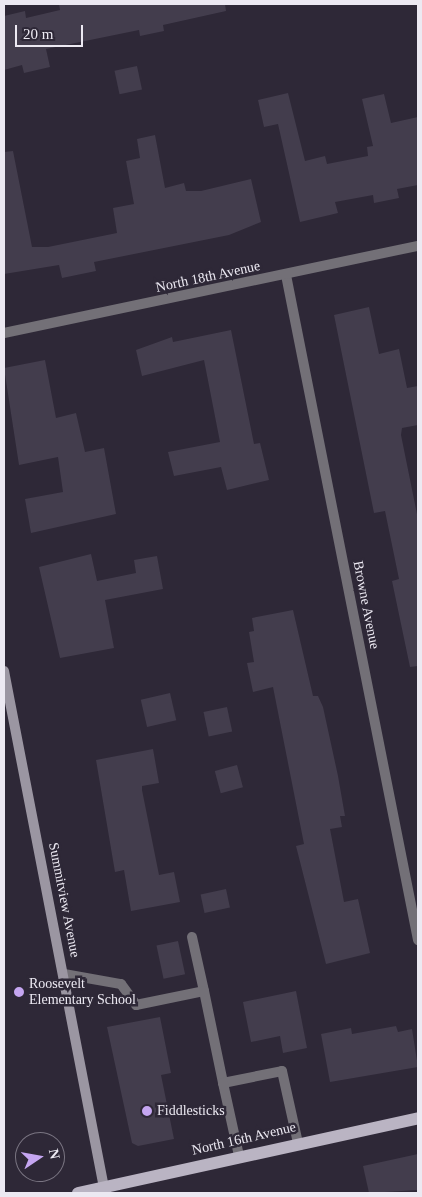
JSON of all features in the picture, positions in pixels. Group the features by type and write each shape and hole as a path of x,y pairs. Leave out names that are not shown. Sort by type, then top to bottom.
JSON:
{"main road":[{"name":"Summitview Avenue","path":"4,671 105,1190"},
{"name":"North 16th Avenue","path":"78,1193 105,1190 298,1142 418,1118"}],"street":[{"name":"North 18th Avenue","path":"4,333 418,246"},
{"name":"Browne Avenue","path":"286,275 418,940"},
{"path":"192,937 239,1156"},
{"path":"64,974 121,984 136,1005 204,991"},
{"path":"223,1083 282,1071 298,1142"}],"building":[{"path":"59,4 225,4 226,11 163,25 164,31 140,36 139,30 46,49 50,67 24,73 22,65 4,70 4,16 25,11 26,18 60,10"},
{"path":"137,66 142,89 119,94 115,71"},
{"path":"288,93 305,161 325,156 327,164 368,156 367,147 373,146 362,99 384,94 391,123 418,117 418,185 397,189 399,198 374,203 373,195 335,202 338,213 300,222 278,124 264,127 258,100"},
{"path":"155,135 165,188 184,183 186,191 201,191 251,179 261,222 229,235 94,262 96,271 62,278 59,265 4,274 4,152 13,151 32,247 48,247 117,233 113,208 134,204 126,161 140,158 137,139"},
{"path":"369,307 379,354 399,349 407,388 418,386 418,425 402,428 401,435 418,519 418,666 410,667 392,581 399,579 385,511 374,513 334,315"},
{"path":"231,330 254,444 260,443 269,480 227,490 221,467 174,476 168,452 220,442 204,360 142,376 136,350 172,337 173,342"},
{"path":"45,360 56,418 76,413 85,452 104,448 116,514 31,533 25,499 63,492 58,457 19,465 4,368"},
{"path":"91,554 97,581 136,573 134,560 157,556 163,589 105,600 114,648 60,658 39,567"},
{"path":"293,610 313,696 318,696 323,707 345,816 340,816 342,827 330,829 344,902 358,899 370,953 326,964 296,846 304,844 273,687 253,692 247,663 254,662 249,632 254,631 252,618"},
{"path":"170,693 176,720 147,727 141,700"},
{"path":"227,707 232,731 209,736 204,712"},
{"path":"153,749 159,783 142,786 142,790 159,875 174,872 180,902 131,911 124,870 115,872 96,760"},
{"path":"237,765 243,787 221,793 215,771"},
{"path":"226,889 230,908 205,913 201,894"},
{"path":"178,941 185,974 164,979 156,946"},
{"path":"296,991 307,1048 283,1053 280,1036 251,1042 243,1002"},
{"path":"160,1017 171,1073 161,1075 174,1139 138,1146 132,1143 107,1027"},
{"path":"396,1026 398,1032 412,1029 418,1067 330,1082 321,1034 351,1028 352,1034"},
{"path":"418,1154 418,1190 369,1193 363,1166"}],"place":[{"name":"Roosevelt Elementary School","path":"19,992"},
{"name":"Fiddlesticks","path":"147,1111"}]}
